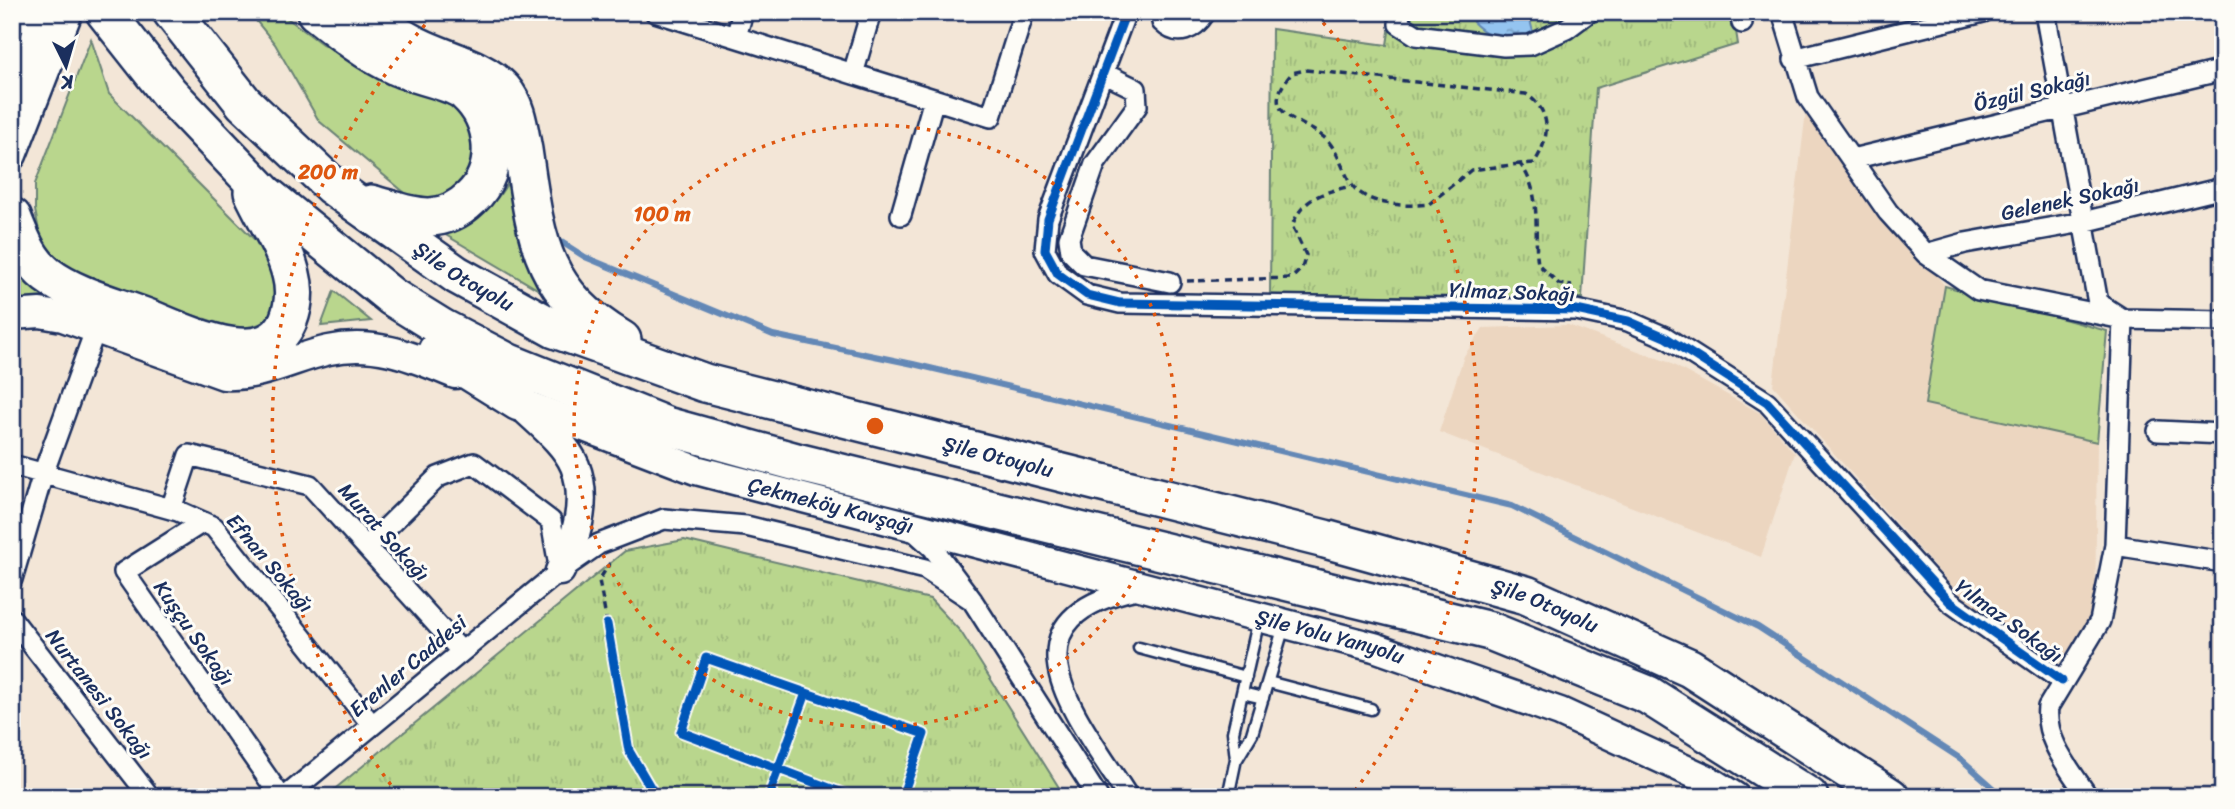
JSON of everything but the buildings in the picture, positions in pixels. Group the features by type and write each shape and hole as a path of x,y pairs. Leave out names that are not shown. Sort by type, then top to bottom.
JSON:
{"highway":[{"path":"12,15 21,12"},
{"name":"Şile Otoyolu","path":"105,12 169,93 243,172 309,232 392,296 442,328 509,363 666,426 800,463 1490,631 1648,695 1809,797"},
{"name":"Şile Otoyolu","path":"172,12 244,103 299,157 347,197 426,255 501,302 592,344 687,377 1325,539 1526,595 1690,668 1890,797"},
{"path":"316,12 395,66 464,90 488,125 492,147 490,168 482,186 470,199 446,213 417,218 347,197"},
{"path":"363,12 417,46 488,78 503,91 513,107 520,131 537,237 559,285 576,308 601,328 687,377"},
{"path":"12,217 30,257 47,275 65,286 222,345 242,348 261,346 277,338 286,324 292,309 293,288 284,256 243,172"},
{"path":"309,232 336,267 369,302 431,348 519,402"}],"main road":[{"path":"12,102 45,12"},
{"path":"12,155 68,12"},
{"name":"Çekmeköy Kavşağı","path":"12,315 40,313 96,328 224,375 246,376 331,350 366,346 387,349 412,355 519,402 696,470 908,526"},
{"path":"519,402 558,442 575,467 580,500 576,540 560,571"},
{"name":"Şile Yolu Yanyolu","path":"908,526 1374,647 1560,712 1708,780 1735,797"}],"street":[{"path":"655,12 991,117 1024,12"},
{"path":"736,37 743,12"},
{"path":"853,74 871,12"},
{"name":"Yılmaz Sokağı","path":"1126,12 1048,219 1045,250 1058,274 1087,295 1119,303 1576,310 1628,321 1665,337 1767,402 1950,602 2062,681"},
{"path":"1162,12 1162,22 1176,32 1186,31 1198,24 1205,13"},
{"path":"1400,12 1399,24 1416,35 1504,46 1530,46 1566,29 1589,12"},
{"path":"1782,12 1794,59 1808,97 1888,212 1926,254 1978,290 2123,319 2223,321"},
{"path":"1794,59 1983,12"},
{"path":"2045,12 2098,303 2123,319"},
{"name":"Özgül Sokağı","path":"1852,159 2223,70"},
{"path":"1103,73 1136,89 1137,106 1095,164 1069,238 1071,252 1084,265 1170,282"},
{"path":"901,215 934,99"},
{"name":"Gelenek Sokağı","path":"1926,254 1965,243 2083,222 2223,188"},
{"path":"2088,797 2048,727 2048,707 2099,621 2115,545 2123,319"},
{"path":"12,579 43,474 96,328"},
{"path":"2158,431 2223,434"},
{"name":"Murat Sokağı","path":"171,509 189,455 310,485 461,651"},
{"path":"367,547 438,477 474,463 551,521 560,571"},
{"name":"Efnan Sokağı","path":"12,465 171,509 214,527 372,725"},
{"name":"Erenler Caddesi","path":"283,797 560,571 599,544 664,519 746,527 925,569 972,600"},
{"name":"Kuşçu Sokağı","path":"203,522 124,572 283,797"},
{"name":"Çekmeköy Kavşağı","path":"908,526 933,548 972,600 1098,797"},
{"path":"2115,545 2223,562"},
{"path":"1128,797 1062,690 1056,666 1060,636 1071,616 1102,596 1145,587"},
{"name":"Nurtanesi Sokağı","path":"12,619 150,797"}],"lane":[{"path":"1228,797 1236,759 1233,732 1242,693 1246,677 1272,620"},
{"path":"1236,759 1252,734 1268,682 1272,620"},
{"path":"1139,648 1246,677"},
{"path":"1268,682 1371,709"},
{"path":"1242,693 1263,698"}],"path":[{"path":"1306,70 1526,94 1541,107 1548,136 1534,163 1520,164 1471,170 1429,204 1389,204 1352,186 1330,144 1288,119 1280,107 1283,84 1292,73 1306,70"},
{"path":"1520,164 1526,171 1536,209 1538,264 1559,284 1572,286"},
{"path":"1170,282 1292,278 1302,268 1306,255 1292,226 1298,210 1319,193 1352,186"},
{"path":"609,636 599,580 610,563"}],"shaded area":[{"path":"1806,111 1945,286 1925,404 2097,442 2095,619 2056,665 1968,604 1773,385"},
{"path":"1568,325 1668,362 1760,413 1795,453 1761,557 1439,432 1464,356 1483,328"}],"green space":[{"path":"249,12 279,12 322,44 453,107 470,124 477,139 475,179 431,203 411,198 319,121 275,44"},
{"path":"1392,12 1733,12 1738,44 1596,88 1582,298 1270,295 1272,29 1387,45"},
{"path":"91,39 109,94 268,253 283,286 272,314 263,323 234,328 80,280 41,242 35,210 35,184"},
{"path":"515,172 556,300 439,231 467,222 485,211"},
{"path":"12,258 53,296 12,302"},
{"path":"1945,286 2107,331 2097,442 1925,404"},
{"path":"334,291 371,321 321,326"},
{"path":"684,540 930,599 961,632 1065,797 325,797 625,551"}],"water":[{"path":"1477,12 1528,12 1533,32 1517,38 1494,37 1473,22"}],"waterway":[{"path":"552,236 585,257 773,335 913,364 1512,506 1758,627 1961,759 2004,797"}],"cycle path":[{"path":"1126,12 1048,219 1045,250 1058,274 1087,295 1120,303 1576,310 1628,321 1665,337 1767,402 1950,602 2062,681"},
{"path":"607,624 629,751 656,797"},
{"path":"853,797 681,732 706,658 924,734 902,797"},
{"path":"773,797 771,789 806,693"}]}
